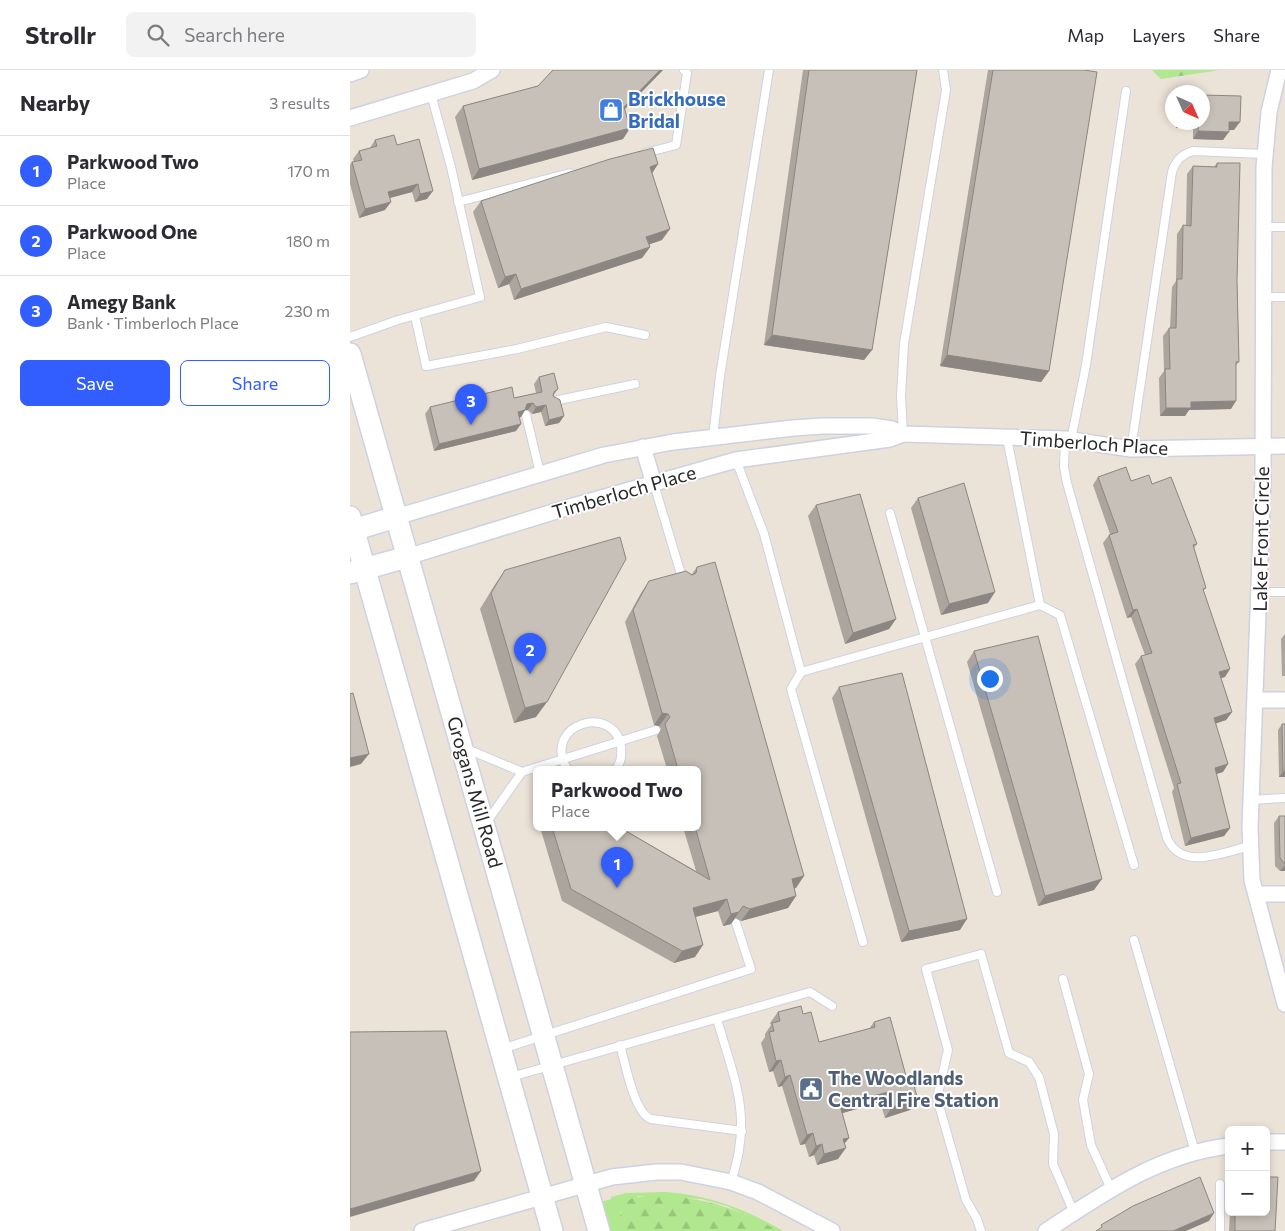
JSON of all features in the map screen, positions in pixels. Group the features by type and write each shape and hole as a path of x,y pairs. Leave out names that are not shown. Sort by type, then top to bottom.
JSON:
{"main road":[{"name":"Grogans Mill Road","path":"350,354 545,1035 599,1231"},
{"name":"Timberloch Place","path":"351,526 396,517"},
{"path":"351,526 357,571 501,1049 552,1231"},
{"name":"Timberloch Place","path":"357,571 407,558"}],"street":[{"path":"350,74 361,70"},
{"path":"350,118 472,81 492,70"},
{"name":"Lake Front Circle","path":"1280,74 1269,112 1264,154 1264,445 1256,700 1250,800 1250,846 1252,880 1285,1004"},
{"name":"Timberloch Place","path":"396,517 604,455 732,435 793,428 883,427 902,434 1068,440 1131,449 1285,446"},
{"name":"Timberloch Place","path":"407,558 566,508 720,464 736,460 890,439 902,434"},
{"path":"732,435 736,460"},
{"path":"713,438 720,464"},
{"path":"643,448 654,484"},
{"path":"1256,700 1285,700"},
{"path":"1256,894 1285,894"},
{"path":"1270,1142 1285,1142"},
{"path":"1046,1231 1111,1189 1152,1166 1196,1152 1225,1147"},
{"path":"422,1231 587,1184 627,1174 656,1172 681,1172 730,1182 758,1192 832,1231"}],"lane":[{"path":"638,155 676,145 687,73 684,70"},
{"path":"713,438 720,376 769,70"},
{"path":"902,434 901,396 904,344 946,90 943,70"},
{"path":"1126,91 1086,365 1068,440 1066,478 1167,838 1177,853 1195,858 1250,846"},
{"path":"350,338 480,297 451,167 431,94"},
{"path":"1131,449 1172,172 1176,162 1183,155 1193,151 1264,154"},
{"path":"458,202 580,170"},
{"path":"1264,227 1285,227"},
{"path":"1264,297 1285,297"},
{"path":"416,316 426,366 517,349 606,327 645,335"},
{"path":"554,401 636,384"},
{"path":"526,416 540,473"},
{"path":"1007,438 1040,605"},
{"path":"736,460 764,534 801,672"},
{"path":"654,484 683,581"},
{"path":"890,514 998,892"},
{"path":"1260,592 1285,592"},
{"path":"863,942 791,689 801,672 1040,605 1060,615 1134,865"},
{"path":"565,766 562,760 562,743 565,736 581,723 592,722 606,725 616,733 622,754 617,766"},
{"path":"542,766 656,730"},
{"path":"462,747 522,772"},
{"path":"485,825 522,772 533,769"},
{"path":"1250,800 1284,799"},
{"path":"501,1049 751,969 736,922"},
{"path":"1134,940 1196,1152"},
{"path":"981,1231 978,1219 966,1200 937,1098 948,1050 926,969 981,954 1009,1053 1029,1062 1039,1077 1054,1134 1053,1164 1074,1213"},
{"path":"1063,979 1089,1074 1083,1100 1091,1145 1111,1189"},
{"path":"509,1078 810,992 832,1006"},
{"path":"717,1019 740,1102 742,1131 739,1157 730,1182"},
{"path":"620,1045 638,1104 644,1115 651,1119 742,1131"},
{"path":"1220,1184 1220,1231"}],"green space":[{"path":"1152,70 1220,70 1161,79"},
{"path":"665,1192 697,1196 727,1204 783,1231 779,1231 727,1206 701,1199 638,1196 620,1212 624,1231 609,1231 601,1202 627,1193"},
{"path":"652,1195 688,1198 718,1205 747,1215 779,1231 624,1231 620,1217 622,1206 632,1198"}],"building":[{"path":"553,70 660,70 624,107 630,128 479,169 463,106 538,86"},
{"path":"809,70 917,70 872,350 772,335"},
{"path":"993,70 1084,70 1097,72 1049,371 947,355"},
{"path":"1210,95 1241,96 1240,122 1229,122 1229,132 1198,131 1210,130"},
{"path":"394,135 397,145 419,139 433,191 420,194 418,184 388,192 391,202 365,209 352,162 362,160 359,151 377,146 375,140"},
{"path":"653,148 658,164 650,167 670,229 646,237 650,247 521,289 516,274 505,277 481,201 610,159"},
{"path":"1217,163 1240,163 1237,281 1239,362 1236,362 1236,401 1191,402 1191,408 1166,408 1165,369 1170,369 1169,328 1176,328 1177,279 1182,279 1183,225 1191,226 1193,166 1217,167"},
{"path":"554,373 558,389 554,392 553,396 560,400 564,416 549,420 546,405 536,407 533,403 527,404 525,410 518,412 521,424 439,444 430,407 512,387 514,398 542,392 539,377"},
{"path":"1126,467 1131,481 1149,475 1152,484 1171,477 1197,544 1193,545 1206,588 1203,589 1230,669 1219,672 1232,712 1214,718 1228,764 1215,768 1230,828 1191,838 1177,784 1181,783 1141,656 1152,653 1137,609 1133,610 1109,535 1118,532 1098,477"},
{"path":"964,483 995,592 949,604 918,498"},
{"path":"860,494 896,619 853,633 816,505"},
{"path":"620,537 626,559 547,702 525,708 491,593 505,570"},
{"path":"715,562 804,876 792,879 796,896 750,909 743,906 739,912 731,914 727,899 693,908 703,945 682,951 571,889 553,831 626,831 710,880 696,831 701,831 701,766 677,766 665,724 670,717 668,714 662,713 633,610 649,581 686,571 692,575 696,573 697,567"},
{"path":"1038,636 1102,879 1045,896 974,651"},
{"path":"902,673 967,919 909,931 839,687"},
{"path":"353,693 369,754 350,758 350,694"},
{"path":"1282,724 1285,724 1285,771 1283,772"},
{"path":"1279,816 1285,816 1285,864 1280,858"},
{"path":"801,1006 803,1014 811,1012 819,1042 875,1027 874,1022 890,1017 906,1076 911,1075 918,1100 892,1107 888,1092 840,1105 849,1138 843,1139 846,1148 824,1154 822,1144 816,1146 813,1133 807,1135 790,1075 785,1077 781,1060 776,1061 769,1032 774,1031 772,1023 780,1021 778,1012"},
{"path":"446,1031 481,1171 350,1209 350,1032"},
{"path":"1200,1177 1214,1213 1173,1231 1096,1231 1102,1227 1101,1225 1133,1206"},
{"path":"1270,1177 1278,1177 1275,1231 1235,1231 1235,1216 1270,1216"}],"place":[{"name":"Brickhouse Bridal","path":"611,110"},
{"name":"Amegy Bank","path":"471,425"},
{"name":"Parkwood One","path":"530,674"},
{"name":"Parkwood Two","path":"617,888"},
{"name":"The Woodlands Central Fire Station","path":"811,1089"}]}
